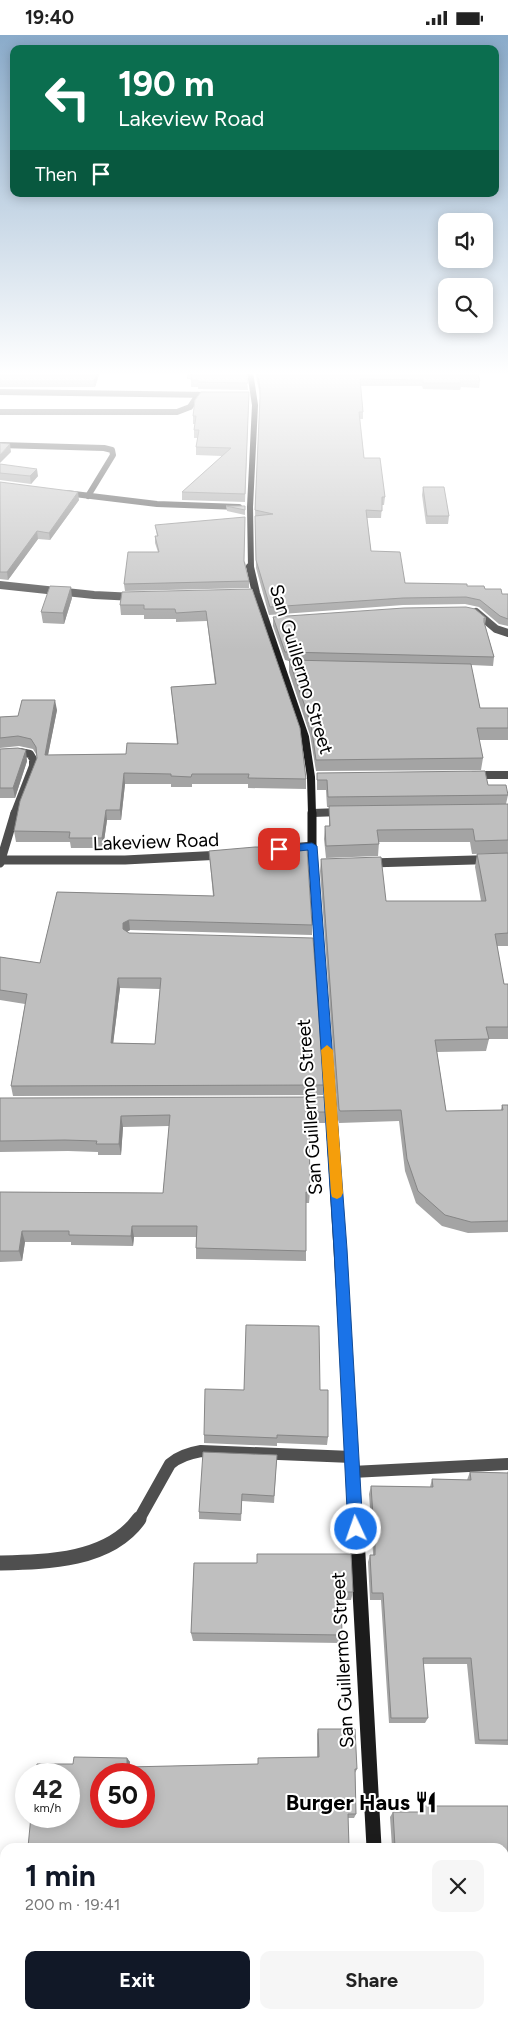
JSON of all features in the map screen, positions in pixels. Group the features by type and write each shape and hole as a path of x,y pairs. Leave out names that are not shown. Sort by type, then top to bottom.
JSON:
{"main road":[{"name":"San Guillermo Street","path":"250,465 250,565 252,593 270,620 286,666 315,777 312,846 319,865 314,942 352,1457 374,1843"}],"street":[{"path":"88,496 107,465"},
{"path":"59,493 166,505 250,507"},
{"path":"0,585 94,595 147,597"},
{"path":"466,609 476,612 496,629 508,633"},
{"path":"0,754 20,752 30,754 33,759 33,766 12,821 0,861"},
{"path":"460,775 508,775"},
{"path":"312,813 355,812"},
{"path":"267,850 312,846"},
{"name":"Lakeview Road","path":"0,861 172,858 230,854"},
{"path":"362,864 508,859"},
{"path":"0,1563 23,1563 82,1555 116,1542 134,1526 152,1500 170,1463 184,1454 201,1451 352,1457"},
{"path":"352,1472 508,1464"}],"building":[{"path":"0,465 37,469 30,476 0,473"},
{"path":"213,465 246,465 245,494 182,492"},
{"path":"257,465 381,465 385,497 382,497 382,511 366,510 371,551 400,552 405,583 467,584 467,586 484,586 485,589 501,589 502,594 508,594 508,619 500,616 480,600 466,597 403,598 270,607 256,560 255,516 273,514 255,510"},
{"path":"0,482 78,492 49,533 37,531 7,572 0,572"},
{"path":"423,487 444,487 449,516 427,516"},
{"path":"226,506 245,506 245,510"},
{"path":"245,517 244,561 249,581 124,584 128,552 159,552 155,536 158,536 155,525"},
{"path":"50,586 71,587 63,613 41,612"},
{"path":"252,589 300,728 306,779 248,778 249,774 192,774 191,777 171,776 171,774 124,773 120,810 106,810 102,838 69,838 70,832 14,831 20,801 37,758 36,747 31,739 18,736 0,738 0,717 18,716 22,700 55,700 45,755 126,754 127,743 178,744 171,687 216,684 206,611 176,613 175,609 144,609 144,605 120,605 122,592"},
{"path":"466,607 475,609 486,618 484,618 484,622 494,657 285,652 273,617 404,608"},
{"path":"289,660 471,664 480,708 508,708 508,728 477,728 483,758 316,760 311,724"},
{"path":"18,748 26,750 13,788 0,788 0,749"},
{"path":"485,771 488,785 506,785 508,795 328,797 327,780 317,780 317,773"},
{"path":"508,804 508,840 475,841 473,829 377,830 379,844 326,846 325,826 330,826 329,806"},
{"path":"255,847 307,848 312,925 129,920 123,923 123,929 129,933 313,938 324,1085 11,1086 27,994 0,990 0,957 40,963 57,892 214,896 209,851","holes":["118,978 161,978 155,1044 111,1043"]},
{"path":"508,853 508,933 495,934 504,984 508,984 508,1027 486,1027 489,1039 435,1040 446,1111 503,1110 502,1105 508,1105 508,1221 471,1222 445,1215 418,1191 407,1159 401,1110 340,1111 339,1109 321,859 381,857 386,901 486,901 477,854"},
{"path":"325,1097 326,1112 309,1112 310,1192 306,1192 306,1251 196,1248 197,1226 132,1226 131,1236 69,1235 69,1231 22,1231 19,1251 0,1251 0,1192 163,1193 170,1115 121,1116 119,1144 96,1144 97,1141 65,1140 0,1141 0,1098"},
{"path":"246,1325 319,1326 320,1390 328,1390 328,1437 277,1435 277,1438 204,1435 205,1389 244,1390"},
{"path":"203,1452 277,1455 274,1496 242,1494 241,1514 199,1512"},
{"path":"470,1472 508,1473 508,1740 479,1740 471,1658 423,1658 428,1718 391,1718 383,1593 372,1593 370,1555 375,1555 375,1546 371,1486 433,1487 432,1479 471,1480"},
{"path":"257,1554 351,1554 353,1592 341,1592 342,1635 191,1633 194,1563 257,1563"},
{"path":"318,1729 355,1729 357,1769 355,1769 356,1814 348,1814 349,1843 28,1843 30,1828 80,1828 80,1763 73,1763 74,1757 127,1758 127,1763 90,1763 90,1828 155,1828 155,1766 258,1764 258,1758 319,1757"},
{"path":"421,1806 508,1806 508,1843 395,1843 393,1812 422,1812"}],"slow traffic":[{"path":"327,1050 337,1193"}],"place":[{"name":"Burger Haus","path":"426,1802"}],"route":[{"path":"279,849 312,846 341,1249 356,1529"}]}
